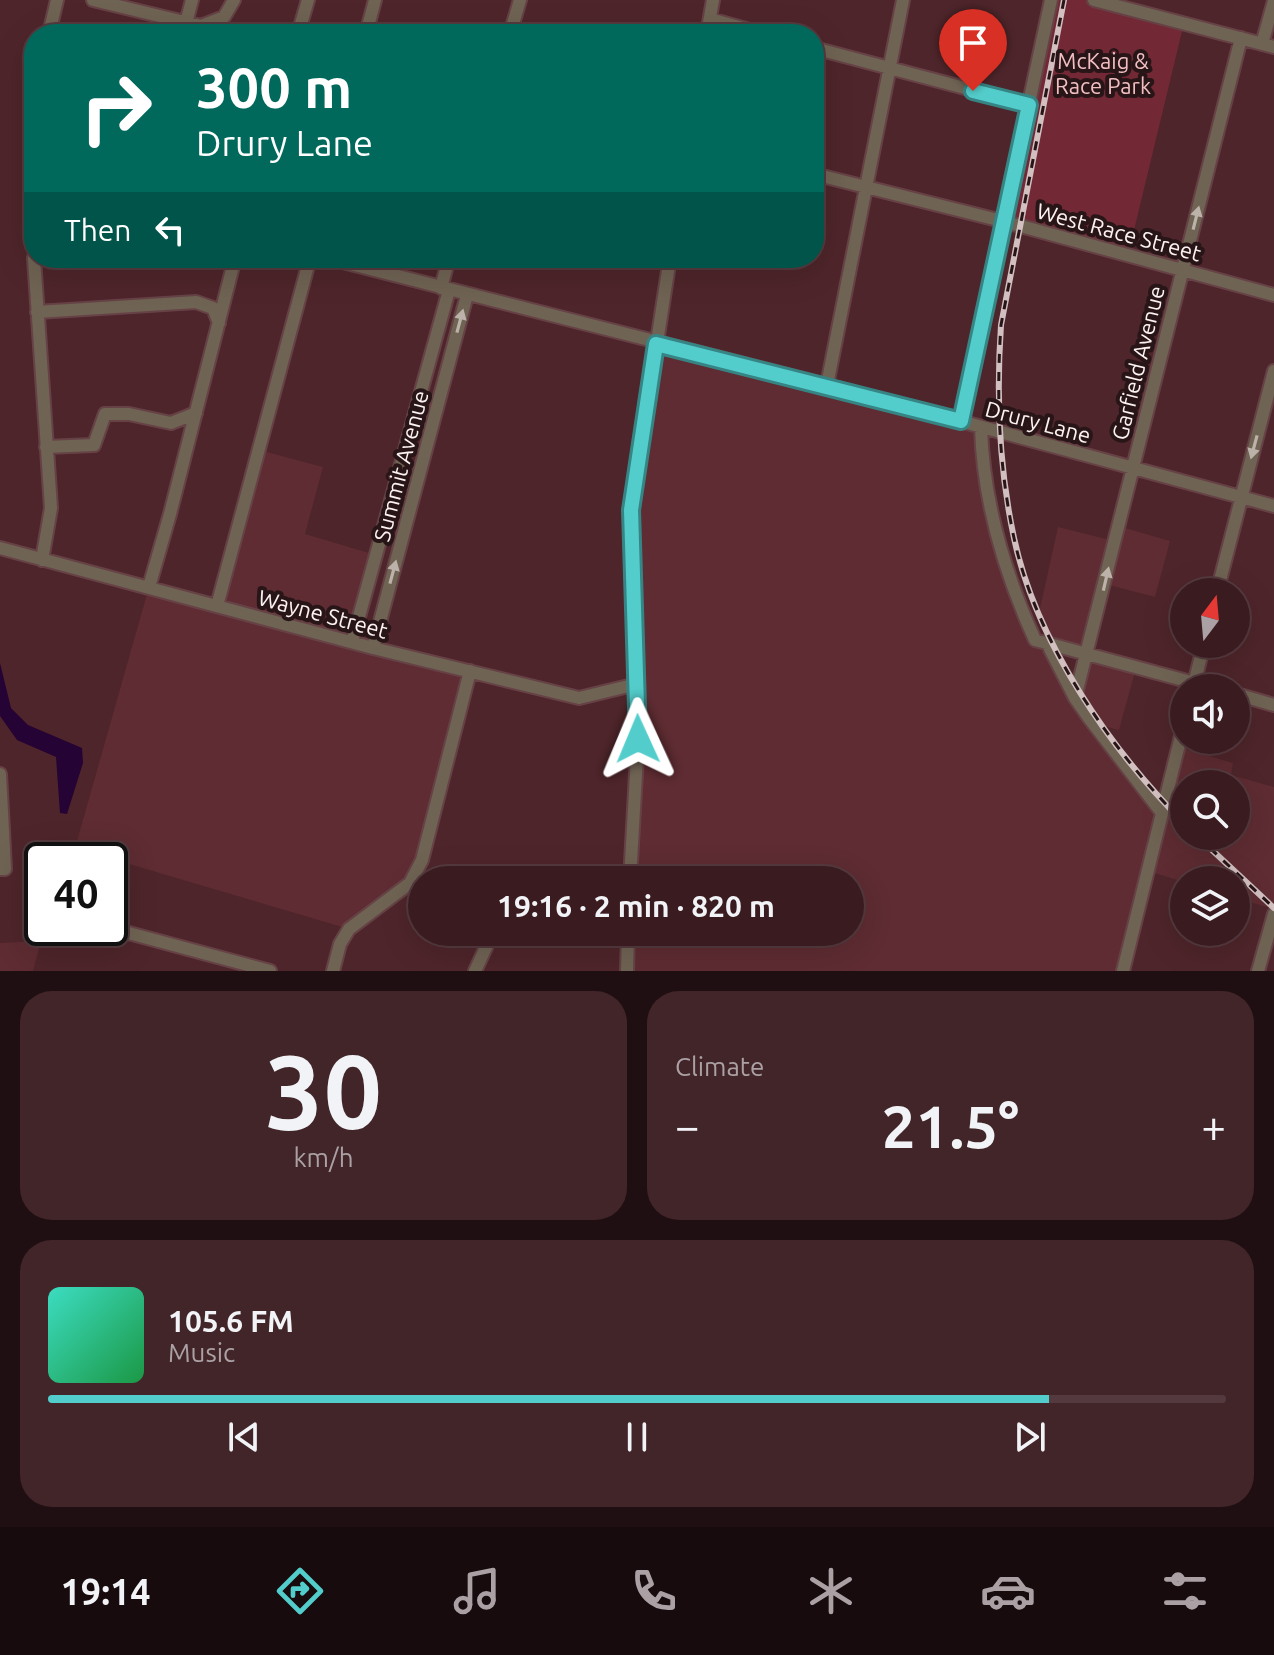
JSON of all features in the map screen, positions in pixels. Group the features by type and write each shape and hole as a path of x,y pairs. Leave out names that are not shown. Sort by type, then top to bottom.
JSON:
{"street":[{"path":"51,24 57,0"},
{"path":"97,0 191,24"},
{"path":"186,23 192,0"},
{"path":"208,24 224,17 234,0"},
{"path":"301,24 308,0"},
{"path":"369,24 375,0"},
{"path":"513,24 520,0"},
{"path":"709,24 713,0"},
{"path":"827,385 903,0"},
{"path":"961,421 1051,0"},
{"path":"1094,0 1268,46 1274,1"},
{"path":"710,19 728,24"},
{"name":"Garfield Avenue","path":"1075,698 1241,38"},
{"path":"824,51 1029,105"},
{"name":"West Race Street","path":"824,177 1002,221 1274,295"},
{"path":"35,268 51,508 42,560"},
{"path":"149,587 233,268"},
{"path":"217,606 307,268"},
{"name":"Drury Lane","path":"365,268 827,385 1274,506"},
{"name":"Summit Avenue","path":"352,642 445,289 448,268"},
{"path":"631,866 638,739 631,510 668,268"},
{"name":"Summit Avenue","path":"373,648 467,295"},
{"path":"37,312 196,302 213,308 219,323"},
{"path":"1221,578 1274,371"},
{"path":"46,447 94,445 105,414 129,414 171,423 196,413"},
{"path":"981,427 982,465 1000,548 1023,613 1075,698 1162,813"},
{"name":"Wayne Street","path":"0,548 373,648 579,698 637,684"},
{"path":"1041,642 1170,678"},
{"path":"333,971 340,944 349,929 410,883 422,860 470,671"},
{"path":"1250,698 1274,705"},
{"path":"1123,971 1177,754"},
{"path":"0,774 2,869"},
{"path":"1259,971 1274,914"},
{"path":"128,933 270,971"},
{"path":"475,971 487,946"},
{"path":"627,971 628,946"},
{"path":"1259,971 1274,956"}],"shaded area":[{"path":"656,344 981,427 989,506 1036,640 1054,644 1039,613 1058,527 1114,541 1118,526 1170,541 1155,597 1105,584 1088,654 1136,668 1119,730 1102,726 1164,803 1170,779 1170,850 1250,850 1250,780 1274,787 1274,909 1250,902 1250,866 1170,866 1170,878 1148,871 1123,971 627,971 628,946 864,946 864,866 631,866 638,739 631,510","holes":["1055,646 1087,655 1077,689"]},
{"path":"259,450 323,467 305,534 376,555 353,642 470,671 415,866 408,866 408,885 349,929 128,864 128,842 77,842 149,587 217,606"},
{"path":"0,663 11,708 28,725 82,748 83,763 67,814 60,813 56,757 17,740 0,716"},
{"path":"1176,754 1202,754 1233,763 1232,770 1172,770"},
{"path":"24,942 24,946 40,946 33,971 0,971 0,943"}],"green space":[{"name":"McKaig & Race Park","path":"1051,0 1093,0 1184,23 1128,255 1002,221"}],"railway":[{"path":"1064,0 1001,325 999,406 1005,485 1014,538 1025,577 1039,616 1058,654 1103,728 1170,808"},
{"path":"1212,850 1274,908"}],"route":[{"path":"638,739 631,510 656,344 961,421 1029,105 973,91"}]}
